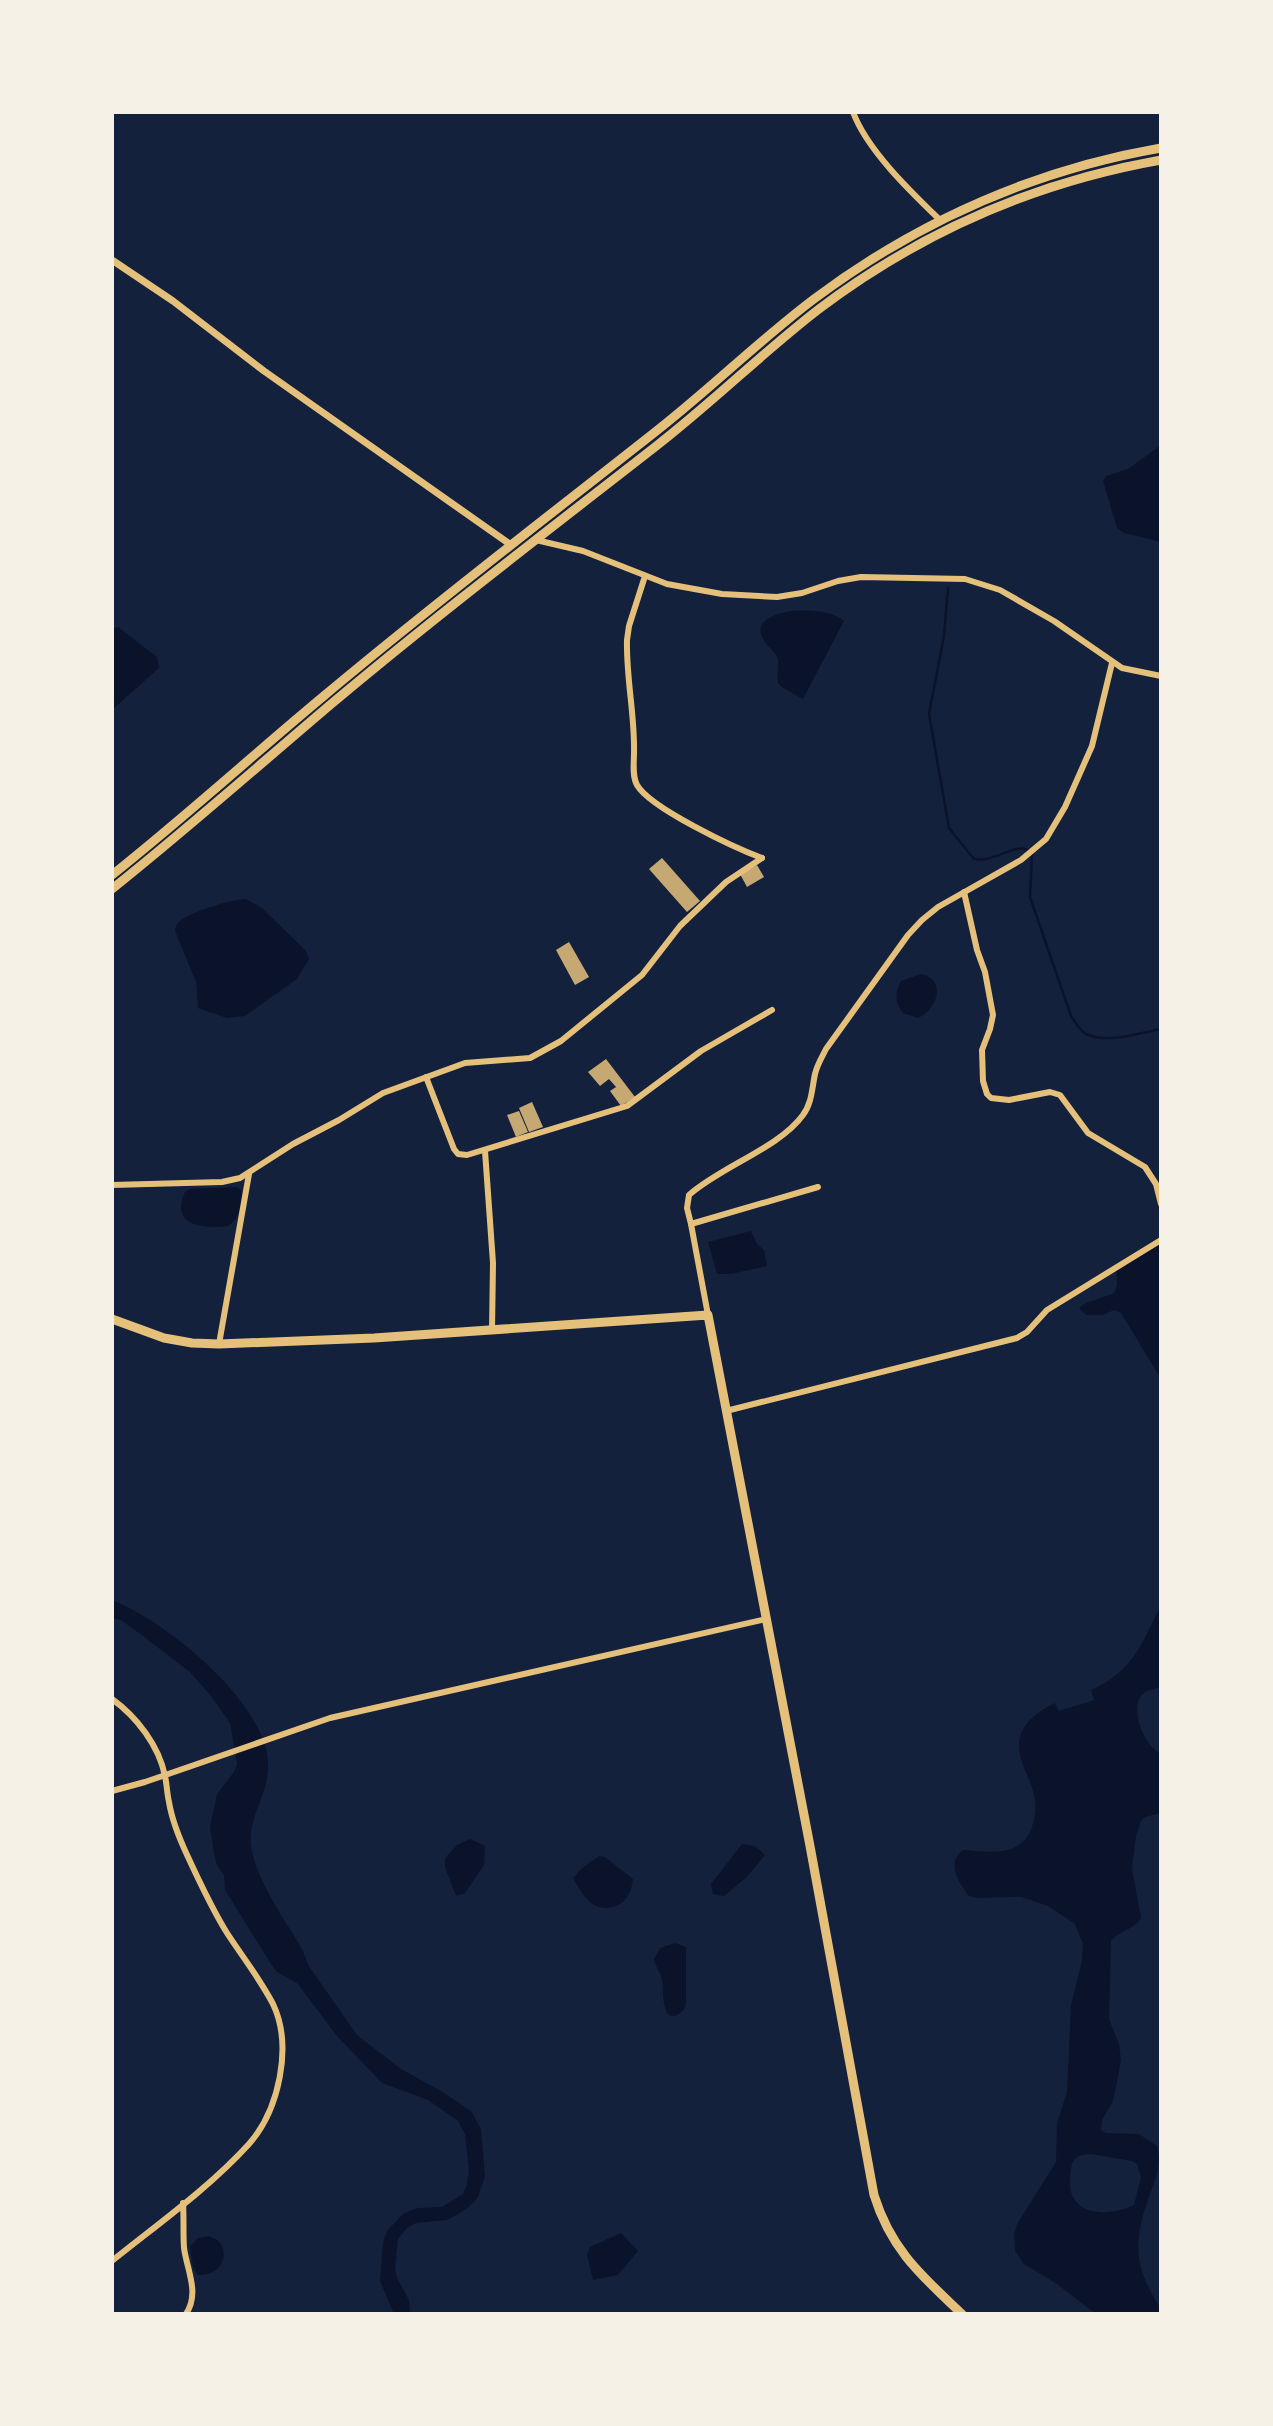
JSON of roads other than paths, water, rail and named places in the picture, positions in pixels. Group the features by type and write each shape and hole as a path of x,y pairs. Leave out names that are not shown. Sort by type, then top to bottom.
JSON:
{"main road":[{"path":"112,875 323,696 669,422 812,300 862,265 940,220 1002,192 1050,174 1161,148"},
{"path":"112,890 351,688 676,430 819,309 880,268 960,223 1030,193 1080,177 1161,159"},
{"path":"112,1319 172,1339 219,1344 374,1338 708,1315 874,2195 886,2228 905,2258 962,2314"}],"street":[{"path":"853,112 864,134 905,187 940,220"},
{"path":"112,260 511,545"},
{"path":"536,540 583,551 645,576 706,592 764,597 802,593 861,577 965,579 1000,590 1054,621 1112,663 1132,671 1161,676"},
{"path":"112,1185 222,1182 240,1178 293,1144 383,1093 465,1063 530,1058 561,1041 642,975 680,926 726,882 762,858 741,850 660,806 640,789 635,780 635,736 627,640 645,576"},
{"path":"708,1315 687,1208 689,1195 705,1181 795,1125 810,1102 817,1068 826,1049 908,935 933,911 1031,854 1052,831 1092,746 1112,663"},
{"path":"964,892 993,1015 982,1050 984,1081 989,1097 1009,1100 1049,1092 1060,1095 1088,1133 1145,1167 1156,1184 1161,1204"},
{"path":"426,1077 454,1149 458,1154 467,1155 627,1106 701,1051 772,1010"},
{"path":"485,1151 493,1263 492,1330"},
{"path":"219,1344 248,1174"},
{"path":"691,1224 818,1187"},
{"path":"726,1411 1017,1338 1027,1332 1047,1310 1161,1240"},
{"path":"112,1791 281,1733 358,1711 766,1619"},
{"path":"112,1699 130,1714 155,1749 165,1775 169,1804 184,1850 225,1929 273,2005 280,2026 282,2050 274,2095 256,2135 233,2159 112,2262"},
{"path":"183,2203 184,2246 192,2286 190,2308 186,2314"}],"water":[{"path":"1161,445 1161,542 1124,533 1117,528 1103,481 1106,476 1128,469"},
{"path":"791,611 826,613 844,621 803,699 778,683 777,658 766,644 760,629 766,620"},
{"path":"118,627 157,657 159,668 112,710 112,629"},
{"path":"246,899 262,908 306,951 309,959 297,979 245,1016 227,1018 198,1008 196,982 175,931 176,925 185,917"},
{"path":"921,974 934,982 937,994 931,1008 918,1018 903,1013 898,1005 897,993 901,981"},
{"path":"236,1187 241,1190 241,1205 238,1215 228,1226 200,1226 185,1218 181,1203 185,1192 190,1189"},
{"path":"751,1231 757,1244 764,1250 767,1266 731,1274 717,1274 708,1242"},
{"path":"1161,1244 1161,1379 1121,1313 1114,1310 1103,1315 1086,1315 1079,1308 1114,1293 1117,1285 1116,1268"},
{"path":"112,1600 160,1626 186,1646 235,1693 253,1719 265,1745 268,1769 251,1830 252,1851 266,1889 299,1944 308,1965 357,2035 401,2069 471,2111 481,2129 485,2176 478,2197 455,2216 447,2220 416,2223 407,2228 398,2239 395,2269 409,2300 410,2314 394,2314 380,2281 383,2242 387,2231 403,2214 417,2208 442,2207 463,2194 469,2172 465,2134 458,2121 428,2100 382,2083 337,2036 297,1983 277,1972 271,1964 225,1890 224,1875 214,1854 210,1827 217,1794 237,1764 230,1723 190,1672 121,1620 112,1618"},
{"path":"1161,1605 1161,1687 1141,1696 1137,1711 1145,1737 1155,1750 1161,1753 1161,1813 1145,1817 1136,1836 1132,1869 1141,1918 1111,1941 1109,2019 1119,2044 1121,2061 1113,2101 1102,2120 1101,2130 1106,2133 1139,2134 1157,2146 1158,2171 1144,2211 1139,2253 1145,2280 1161,2309 1161,2314 1096,2314 1057,2284 1024,2264 1015,2251 1014,2235 1017,2224 1056,2162 1057,2123 1067,2092 1071,2005 1082,1961 1083,1944 1075,1924 1048,1906 1021,1897 969,1896 958,1879 955,1861 963,1850 1003,1851 1020,1844 1027,1837 1035,1815 1035,1799 1020,1752 1020,1738 1024,1727 1037,1714 1055,1703 1059,1711 1094,1700 1091,1690 1105,1683 1127,1665 1142,1644","holes":["1091,2154 1137,2164 1141,2177 1134,2205 1102,2212 1092,2211 1076,2201 1071,2192 1070,2180 1071,2166 1077,2157"]},
{"path":"470,1839 485,1846 484,1865 465,1893 456,1896 445,1867 445,1858 457,1845"},
{"path":"742,1844 755,1846 765,1855 746,1878 724,1896 713,1894 711,1884"},
{"path":"599,1856 605,1857 633,1879 628,1895 616,1906 601,1908 590,1902 573,1878"},
{"path":"675,1943 686,1947 686,2004 684,2010 671,2016 665,2007 662,1980 654,1959 660,1948"},
{"path":"621,2233 638,2251 618,2275 593,2280 587,2255 590,2247"},
{"path":"208,2236 221,2245 223,2258 215,2271 198,2275 193,2267 190,2246 198,2238"}],"waterway":[{"path":"948,588 944,636 929,714 949,828 974,859 991,858 1020,849 1032,853 1030,897 1071,1016 1081,1030 1094,1037 1113,1038 1161,1029"}]}
